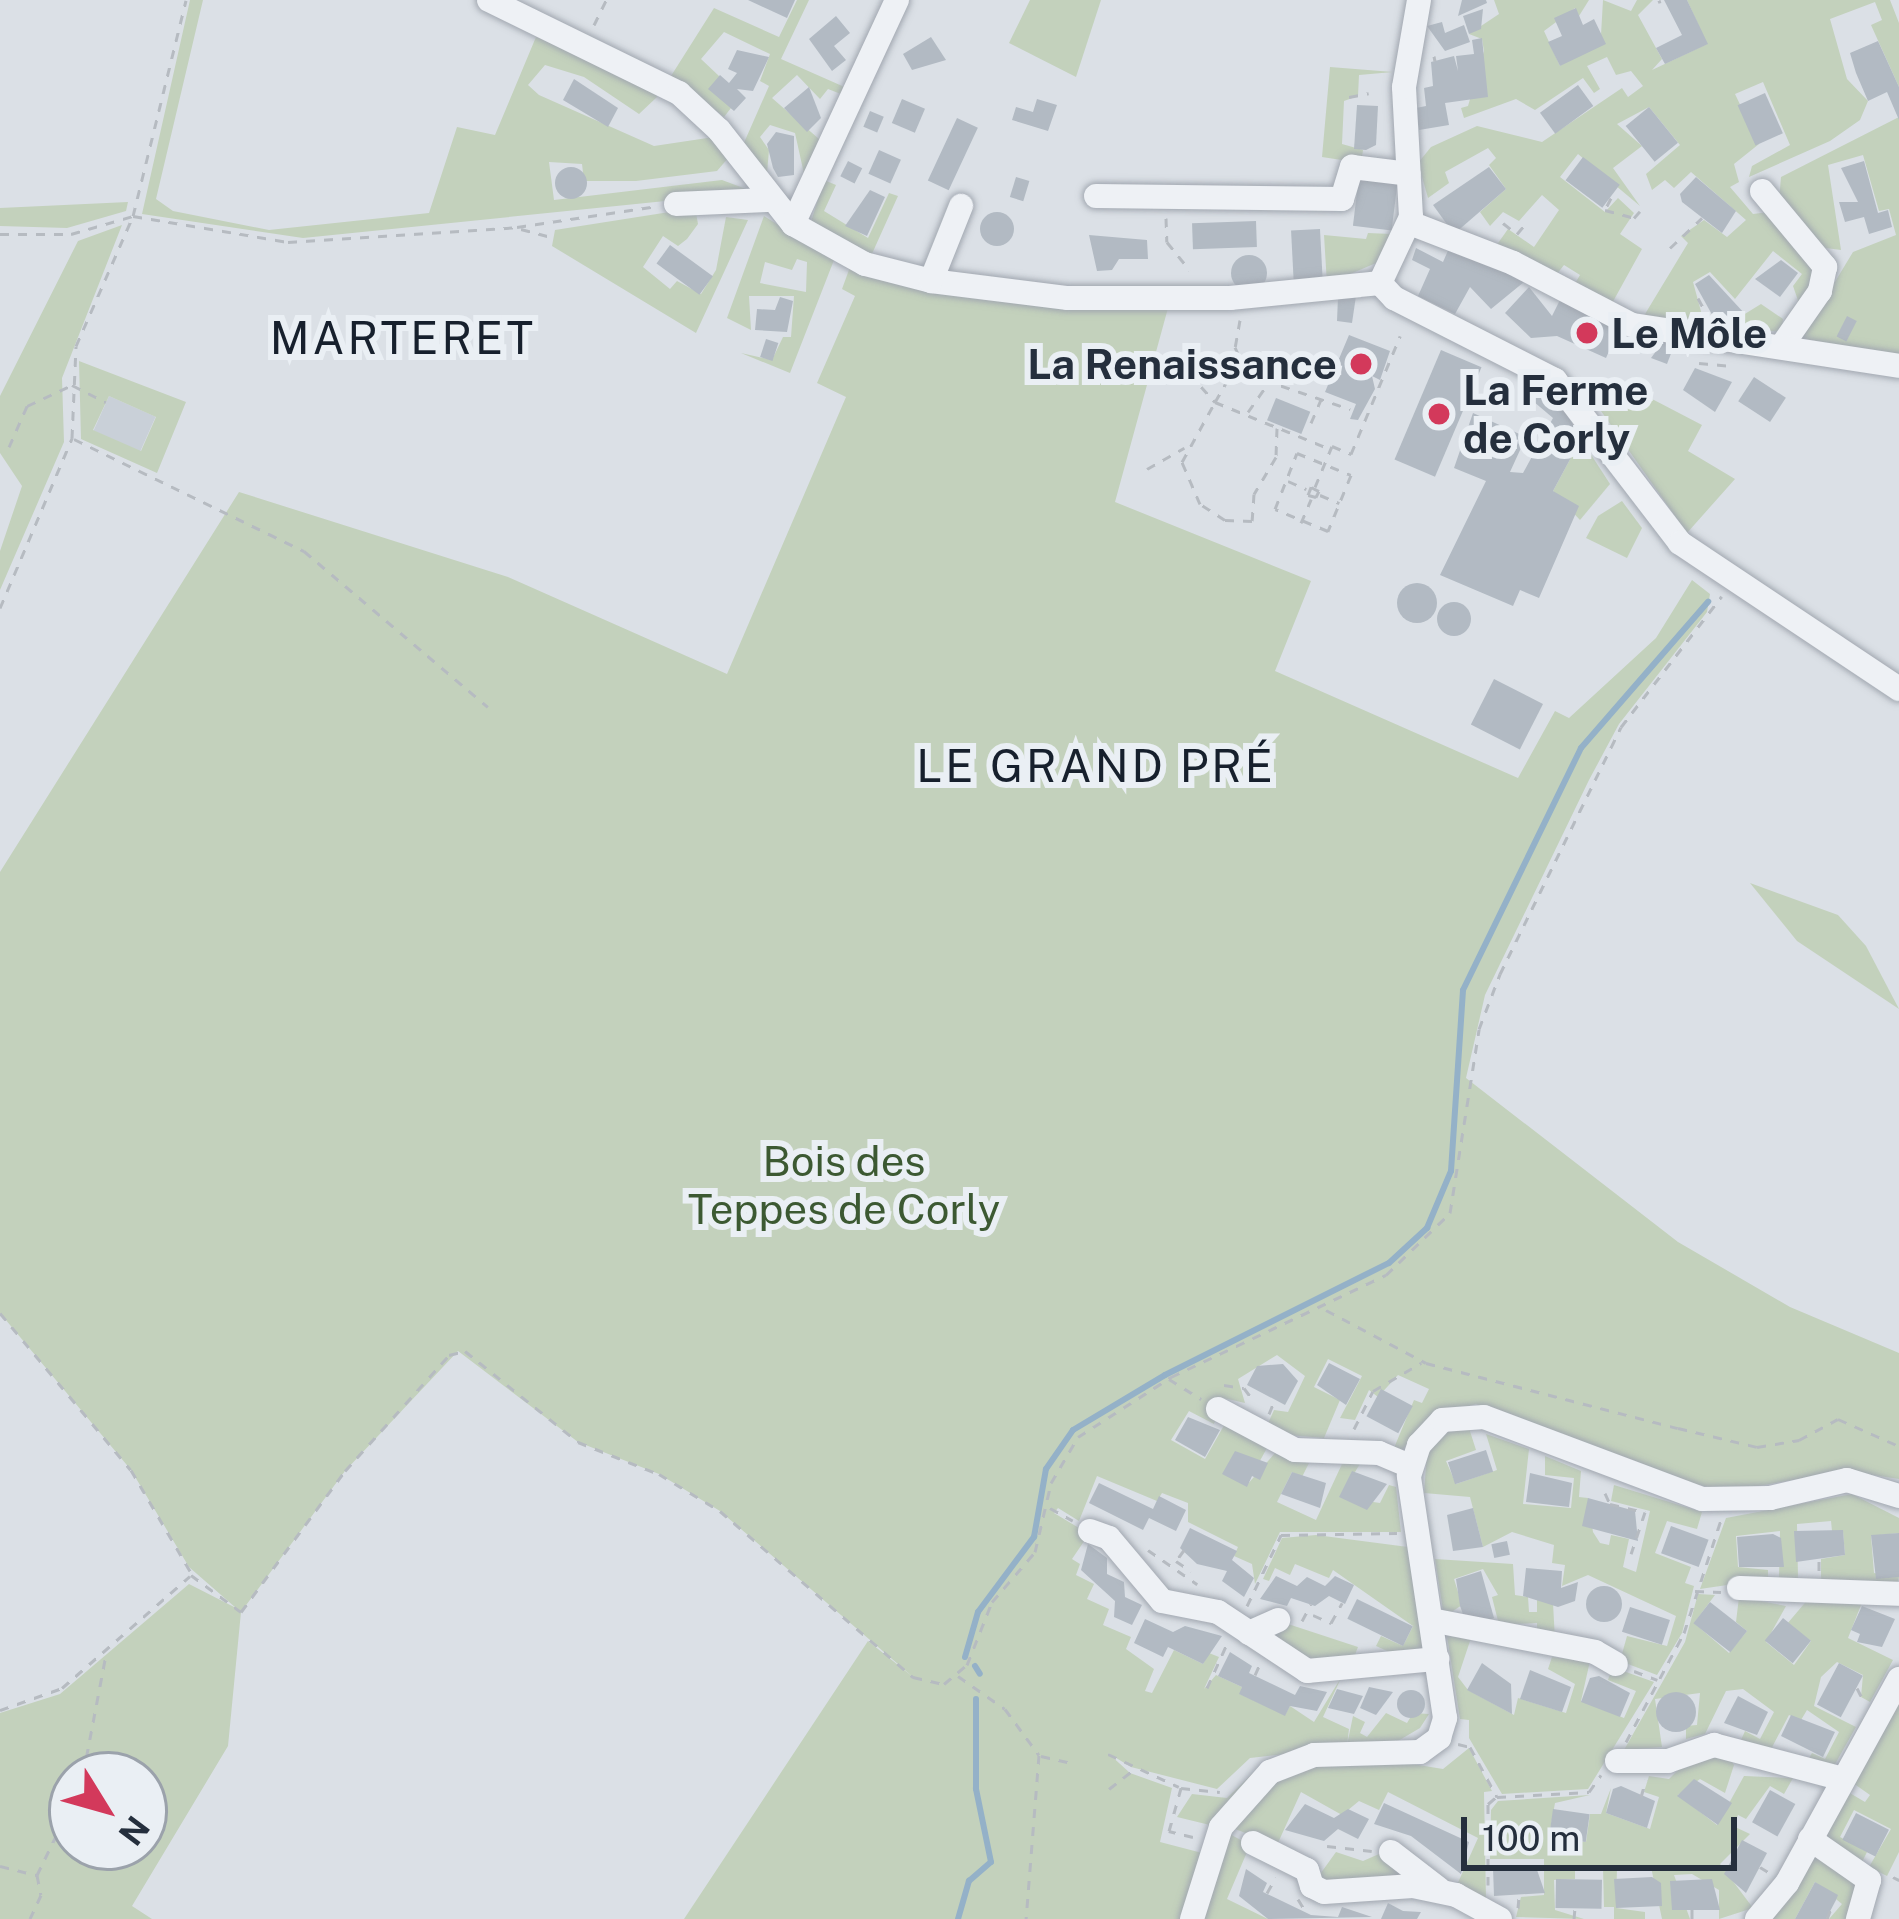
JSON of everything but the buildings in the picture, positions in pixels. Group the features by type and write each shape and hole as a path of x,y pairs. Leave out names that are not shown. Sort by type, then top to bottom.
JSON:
{"street":[{"path":"489,0 585,43 704,114 766,200 793,224 842,255 931,281 1145,300 1380,284 1555,380 1680,543 1899,689"},
{"path":"793,224 897,0"},
{"path":"1380,284 1410,223 1406,59 1419,0"},
{"path":"1096,196 1342,199 1352,167 1409,174"},
{"path":"1762,191 1825,267 1820,291 1783,344"},
{"path":"676,205 766,200"},
{"path":"931,281 962,206"},
{"path":"1410,223 1513,263 1620,322 1899,365"},
{"path":"1221,1397 1295,1450 1379,1453 1410,1466"},
{"path":"1192,1919 1221,1827 1270,1772 1314,1755 1420,1752 1438,1738 1445,1718 1410,1466 1435,1426 1472,1414 1676,1494 1727,1501 1847,1480 1899,1496"},
{"path":"1090,1531 1109,1538 1162,1600 1218,1612 1275,1654 1320,1673 1436,1658"},
{"path":"1737,1590 1899,1594"},
{"path":"1243,1629 1290,1620"},
{"path":"1430,1620 1595,1652 1616,1664"},
{"path":"1757,1919 1810,1839 1899,1679"},
{"path":"1616,1761 1668,1761 1719,1745 1784,1769 1843,1779"},
{"path":"1810,1839 1869,1880 1858,1919"},
{"path":"1253,1843 1307,1870 1312,1886 1324,1892 1441,1890"},
{"path":"1391,1852 1441,1890 1494,1915"}],"path":[{"path":"0,608 72,438 76,346 133,217 186,0"},
{"path":"585,43 607,0"},
{"path":"1349,97 1369,94"},
{"path":"1165,198 1166,242 1190,270"},
{"path":"1612,198 1603,209 1634,218 1640,211"},
{"path":"0,234 70,234 133,217 261,242 517,227 676,205"},
{"path":"1670,248 1702,218"},
{"path":"1503,223 1517,234 1528,221"},
{"path":"517,227 554,238"},
{"path":"1698,298 1714,326"},
{"path":"1243,313 1235,347 1247,374 1267,385 1350,409"},
{"path":"1177,360 1215,402 1351,454 1400,336"},
{"path":"1699,363 1735,366"},
{"path":"1247,374 1227,381 1185,447 1182,462 1194,497 1246,524 1276,457 1277,428"},
{"path":"72,385 106,402"},
{"path":"9,447 27,406 72,385"},
{"path":"1247,415 1267,385"},
{"path":"1311,423 1322,398"},
{"path":"72,438 304,551 488,706"},
{"path":"1148,469 1185,447"},
{"path":"1318,495 1315,487 1330,449"},
{"path":"1297,453 1351,476 1328,531 1304,516 1275,509 1286,481 1297,453"},
{"path":"1286,481 1308,490 1311,497 1301,523"},
{"path":"1308,490 1315,487"},
{"path":"1311,497 1340,503"},
{"path":"0,1313 152,1498 191,1575 241,1612 345,1472 449,1355 465,1351 578,1442 659,1474 720,1511 913,1678 937,1687 957,1675 992,1602 1035,1552 1050,1508 1056,1470 1078,1437 1169,1379 1324,1310 1413,1257 1450,1213 1479,1029 1500,974 1622,727 1722,597"},
{"path":"1324,1310 1422,1361 1757,1447 1799,1440 1822,1420 1838,1419 1899,1446"},
{"path":"1343,1453 1373,1391 1401,1371 1416,1372 1422,1361"},
{"path":"1169,1379 1221,1397 1244,1388 1253,1400"},
{"path":"1605,1493 1610,1504 1645,1512 1631,1554"},
{"path":"1494,1915 1488,1804 1497,1797 1589,1792 1676,1651 1727,1501"},
{"path":"1050,1508 1090,1531"},
{"path":"1207,1688 1243,1629 1281,1535 1417,1534"},
{"path":"1141,1547 1197,1583"},
{"path":"1184,1550 1176,1561 1191,1571"},
{"path":"0,1710 62,1688 191,1575"},
{"path":"1695,1592 1737,1590"},
{"path":"1313,1615 1330,1626 1342,1603"},
{"path":"1290,1620 1311,1604"},
{"path":"87,1751 106,1652"},
{"path":"957,1675 1005,1709 1040,1755 1068,1762"},
{"path":"1438,1738 1470,1747 1497,1797"},
{"path":"1108,1754 1133,1771 1181,1788 1226,1792"},
{"path":"1026,1919 1032,1906 1040,1755"},
{"path":"1108,1789 1133,1771"},
{"path":"1181,1788 1169,1831 1193,1837"},
{"path":"1327,1846 1391,1852"},
{"path":"30,1919 41,1895 37,1875 48,1852"},
{"path":"0,1866 37,1875"},
{"path":"1892,1877 1899,1880"},
{"path":"1827,1919 1832,1906"},
{"path":"1574,1907 1574,1919"},
{"path":"1692,1909 1693,1919"}],"shaded area":[{"path":"109,396 156,417 140,451 94,431"}],"green space":[{"path":"190,0 203,0 156,199 173,211 269,230 429,213 457,127 495,135 536,37 655,87 657,97 639,114 584,77 545,65 528,85 539,95 654,146 714,137 729,157 717,171 636,181 584,181 582,164 549,162 554,200 722,180 754,192 303,238 142,214"},
{"path":"797,0 809,0 781,59 849,89 846,96 828,89 820,99 797,75 772,98 819,139 832,127 806,183 795,133 770,125 760,137 769,150 767,173 743,145 769,86 760,81 770,54 724,32 701,59 719,76 731,108 724,117 671,76 714,8 779,37"},
{"path":"1030,0 1101,0 1076,77 1009,43"},
{"path":"1494,0 1589,0 1579,16 1575,8 1544,31 1560,66 1601,35 1603,0 1631,11 1637,0 1653,0 1638,15 1662,59 1652,70 1707,44 1687,0 1890,0 1899,23 1899,87 1871,25 1882,20 1875,2 1830,19 1847,79 1868,101 1860,120 1830,141 1749,177 1752,166 1790,145 1763,82 1735,94 1759,144 1734,164 1739,182 1730,187 1753,214 1769,212 1816,266 1816,287 1800,306 1793,286 1802,274 1773,251 1735,299 1710,272 1693,282 1705,326 1642,319 1688,243 1681,236 1704,220 1727,237 1746,220 1691,172 1674,188 1665,180 1652,190 1646,174 1680,145 1649,107 1617,124 1642,146 1613,168 1640,206 1578,154 1560,177 1605,212 1618,198 1634,213 1620,234 1642,249 1610,307 1571,290 1580,275 1564,265 1553,279 1496,246 1508,229 1534,247 1559,210 1542,195 1519,221 1503,212 1490,226 1480,212 1506,189 1489,165 1496,158 1488,148 1445,172 1449,183 1428,198 1418,163 1431,147 1477,126 1542,142 1622,88 1628,97 1643,86 1631,71 1616,75 1607,57 1587,66 1600,89 1594,93 1583,78 1535,110 1516,99 1464,118 1461,108 1468,106 1484,51 1482,39 1469,34 1499,14"},
{"path":"1330,67 1393,72 1359,75 1358,96 1344,101 1342,144 1363,150 1361,163 1322,157"},
{"path":"1899,117 1899,358 1801,338 1853,252 1896,235 1889,209 1879,211 1863,155 1828,165 1841,250 1818,247 1779,201 1781,177"},
{"path":"824,180 836,185 824,211 868,238 889,193 898,196 871,256 810,225"},
{"path":"128,202 126,211 67,228 0,226 0,208"},
{"path":"695,208 698,224 687,239 678,246 663,236 643,267 670,289 677,281 701,294 716,270 726,217 748,220 696,333 552,246 555,230"},
{"path":"764,216 834,260 790,373 741,353 772,360 783,337 791,337 794,296 749,296 751,330 727,318","holes":["797,259 807,262 806,292 760,283 765,262 792,270"]},
{"path":"122,225 62,378 64,442 0,590 0,551 22,486 0,453 0,396 78,241"},
{"path":"1368,233 1391,234 1376,263 1327,284 1324,235 1366,239"},
{"name":"Bois des Teppes de Corly","path":"850,267 1052,307 1168,308 1115,502 1311,581 1275,671 1518,778 1555,711 1569,718 1656,638 1692,580 1710,594 1707,612 1619,724 1589,780 1485,995 1466,1078 1678,1242 1790,1307 1899,1353 1899,1479 1846,1471 1729,1491 1678,1481 1476,1404 1431,1416 1401,1451 1394,1448 1414,1400 1422,1403 1429,1389 1398,1375 1378,1397 1369,1390 1355,1420 1340,1418 1362,1376 1328,1359 1314,1387 1340,1400 1324,1438 1288,1435 1266,1428 1274,1410 1288,1412 1305,1376 1277,1355 1238,1379 1245,1403 1223,1398 1214,1424 1189,1411 1171,1440 1205,1459 1227,1420 1267,1448 1246,1486 1275,1453 1309,1463 1302,1477 1292,1472 1277,1502 1316,1520 1342,1464 1361,1462 1340,1497 1380,1503 1389,1485 1396,1487 1401,1532 1280,1532 1255,1584 1252,1564 1234,1556 1238,1547 1188,1522 1188,1503 1162,1493 1157,1501 1097,1476 1079,1521 1058,1508 1054,1513 1089,1534 1072,1559 1080,1564 1076,1575 1094,1584 1087,1599 1109,1609 1103,1625 1131,1637 1126,1649 1154,1669 1145,1691 1152,1693 1174,1650 1203,1664 1209,1653 1219,1657 1204,1689 1216,1675 1242,1687 1240,1694 1285,1715 1290,1706 1314,1722 1342,1676 1323,1717 1349,1729 1347,1745 1353,1716 1365,1722 1360,1733 1367,1737 1386,1713 1407,1723 1413,1713 1429,1714 1420,1728 1398,1741 1250,1758 1217,1789 1131,1767 1108,1753 1130,1773 1172,1788 1160,1842 1206,1854 1188,1919 684,1919 868,1641 913,1677 720,1511 659,1474 578,1442 458,1351 345,1471 241,1612 228,1746 168,1846 168,1751 48,1751 48,1871 153,1871 132,1906 152,1919 0,1919 0,1713 60,1694 189,1584 236,1608 189,1567 131,1470 0,1313 0,872 239,492 508,577 727,674 846,397 817,383 855,296 842,289"},
{"path":"1761,304 1783,319 1782,332 1722,328"},
{"path":"79,361 186,402 157,473 81,439","holes":["109,396 156,417 141,451 93,430"]},
{"path":"1577,377 1654,400 1702,425 1688,451 1735,479 1687,533"},
{"path":"1581,439 1610,484 1580,520 1553,491"},
{"path":"1622,501 1642,528 1627,558 1586,538 1598,516"},
{"path":"1750,883 1838,915 1866,946 1899,1009 1797,941"},
{"path":"1469,1428 1476,1450 1446,1461 1456,1484 1497,1470 1486,1434 1529,1449 1523,1504 1571,1508 1574,1478 1545,1475 1545,1456 1581,1471 1579,1497 1588,1498 1593,1532 1600,1543 1609,1545 1611,1535 1629,1539 1623,1567 1636,1572 1650,1511 1611,1501 1614,1485 1702,1512 1697,1529 1667,1521 1655,1553 1691,1567 1685,1583 1694,1586 1682,1633 1657,1675 1620,1661 1627,1636 1667,1646 1676,1616 1588,1575 1562,1586 1565,1565 1552,1563 1554,1545 1512,1532 1483,1547 1470,1497 1424,1493 1427,1453 1449,1431"},
{"path":"1852,1494 1899,1518 1899,1533 1871,1536 1874,1573 1899,1577 1896,1587 1821,1581 1821,1559 1845,1555 1843,1531 1832,1531 1831,1521 1797,1524 1798,1578 1779,1578 1780,1531 1736,1536 1738,1567 1768,1570 1768,1579 1700,1589 1726,1518"},
{"path":"1316,1535 1408,1547 1423,1651 1398,1656 1376,1646 1381,1636 1403,1646 1413,1626 1333,1570 1329,1578 1295,1564 1290,1575 1275,1568 1269,1581 1263,1579 1282,1538"},
{"path":"1435,1559 1513,1564 1515,1595 1528,1597 1529,1612 1537,1612 1537,1598 1553,1603 1555,1640 1537,1637 1537,1623 1499,1625 1492,1597 1498,1595 1483,1569 1454,1579 1462,1605 1444,1617"},
{"path":"1698,1594 1715,1595 1694,1623 1729,1653 1747,1631 1736,1622 1739,1597 1786,1606 1766,1642 1794,1665 1811,1641 1787,1624 1809,1598 1863,1600 1848,1638 1893,1660 1870,1702 1861,1697 1863,1675 1837,1662 1821,1677 1814,1706 1856,1727 1834,1766 1805,1765 1812,1753 1825,1759 1839,1732 1807,1710 1801,1720 1789,1715 1769,1753 1741,1740 1745,1731 1760,1739 1774,1712 1743,1689 1726,1691 1705,1734 1686,1739 1686,1726 1697,1725 1700,1693 1655,1699 1662,1747 1624,1750 1685,1642"},
{"path":"1285,1623 1358,1647 1353,1660 1316,1663 1272,1641 1276,1626"},
{"path":"1447,1636 1471,1638 1458,1677 1468,1690 1514,1715 1518,1698 1566,1713 1575,1684 1548,1669 1552,1657 1590,1661 1581,1701 1624,1718 1636,1691 1608,1680 1612,1667 1654,1682 1588,1789 1502,1794 1469,1738 1469,1720 1460,1719"},
{"path":"1899,1698 1899,1852 1887,1876 1869,1867 1891,1829 1854,1810 1840,1837 1867,1852 1862,1862 1822,1837 1848,1792 1865,1802 1870,1795 1853,1783"},
{"path":"1469,1748 1492,1791 1484,1792 1486,1899 1456,1887 1478,1838 1388,1792 1379,1810 1359,1801 1342,1815 1301,1792 1277,1845 1227,1826 1292,1765 1394,1761 1443,1769"},
{"path":"1693,1755 1730,1758 1734,1765 1725,1793 1700,1779 1678,1795 1717,1825 1744,1776 1793,1778 1784,1794 1770,1786 1746,1819 1738,1815 1733,1826 1750,1834 1720,1864 1753,1908 1719,1919 1719,1890 1692,1874 1674,1875 1690,1919 1662,1919 1651,1867 1617,1868 1616,1908 1645,1912 1645,1919 1614,1919 1614,1907 1604,1907 1603,1868 1575,1868 1575,1879 1554,1880 1555,1910 1584,1919 1516,1917 1521,1897 1544,1895 1544,1859 1490,1859 1491,1810 1498,1801 1590,1795 1555,1803 1549,1836 1586,1842 1590,1814 1601,1814 1611,1788 1606,1813 1650,1829 1659,1797 1644,1792 1649,1776 1669,1779"},
{"path":"1260,1766 1214,1826 1177,1817 1192,1794 1227,1798"},
{"path":"1224,1831 1250,1845 1227,1899 1268,1919 1196,1919"},
{"path":"1815,1850 1857,1880 1850,1919 1829,1919 1842,1904 1815,1882 1795,1919 1771,1919"},
{"path":"1336,1852 1363,1861 1379,1854 1406,1877 1344,1886 1318,1877"}],"waterway":[{"path":"965,1657 978,1612 1034,1537 1046,1469 1073,1430 1165,1375 1389,1263 1427,1228 1451,1171 1463,990 1581,748 1708,602"},
{"path":"975,1666 980,1674"},
{"path":"958,1919 969,1881 991,1862 976,1789 976,1699"}],"place":[{"name":"Le Môle","path":"1587,333"},
{"name":"La Renaissance","path":"1361,364"},
{"name":"La Ferme de Corly","path":"1439,414"}],"district":[{"name":"MARTERET","path":"403,338"},
{"name":"LE GRAND PRÉ","path":"1096,766"}]}
